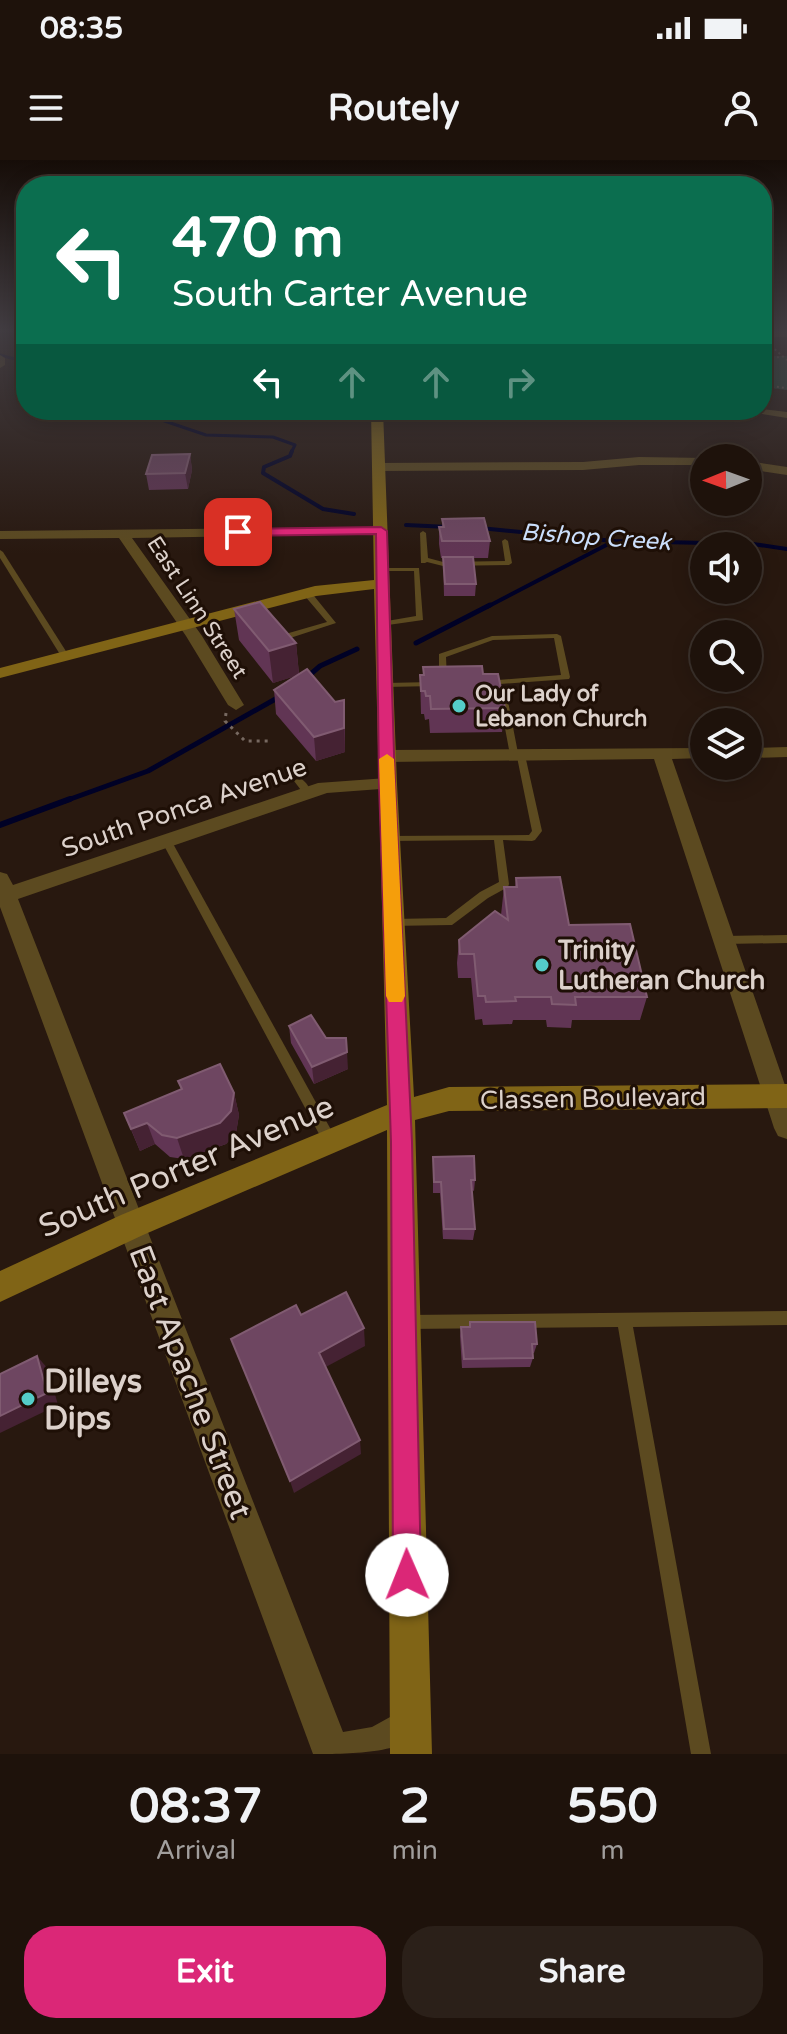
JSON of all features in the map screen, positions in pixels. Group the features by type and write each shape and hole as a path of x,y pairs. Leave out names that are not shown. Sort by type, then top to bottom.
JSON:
{"main road":[{"path":"377,420 387,784 401,1112 410,1740"},
{"path":"0,673 307,593 382,577"},
{"name":"Classen Boulevard","path":"401,1112 449,1099 782,1096"},
{"name":"South Porter Avenue","path":"0,1287 132,1225 401,1112"}],"street":[{"path":"378,467 583,466 690,461"},
{"path":"762,467 787,471"},
{"path":"0,535 381,531"},
{"name":"East Linn Street","path":"123,534 236,705"},
{"path":"762,753 787,752"},
{"path":"387,756 690,753"},
{"path":"661,754 782,1096 787,1128"},
{"name":"South Ponca Avenue","path":"2,890 166,840 303,787 387,784"},
{"name":"East Apache Street","path":"2,890 332,1752 364,1750 390,1739 410,1740"}],"lane":[{"path":"382,577 417,569 425,559 423,533"},
{"path":"425,559 443,564 509,563 505,541"},
{"path":"0,552 65,656"},
{"path":"384,624 420,618 417,569"},
{"path":"277,639 332,623 307,593"},
{"path":"443,684 442,656 492,638 557,636 566,677 472,683"},
{"path":"389,838 532,838 537,831 500,682"},
{"path":"385,685 457,683"},
{"path":"393,923 448,922 504,884 498,837"},
{"path":"166,840 331,1141"},
{"path":"725,940 787,939"},
{"path":"406,1322 787,1318"},
{"path":"624,1320 701,1754"}],"path":[{"path":"225,721 245,741 270,741"}],"building":[{"path":"190,454 185,473 146,474 152,455"},
{"path":"484,518 490,541 442,541 439,527 444,527 442,519"},
{"path":"443,557 473,557 476,584 445,584"},
{"path":"260,602 296,643 269,651 234,609"},
{"path":"482,666 483,674 498,674 505,708 431,709 430,696 421,691 423,667"},
{"path":"307,669 335,702 344,700 344,728 314,737 274,690"},
{"name":"Trinity Lutheran Church","path":"560,877 569,925 630,924 647,997 575,997 576,1005 552,1004 551,997 515,997 516,1001 486,1002 485,996 478,996 474,954 460,954 459,940 495,911 508,920 504,887 517,887 516,878"},
{"path":"311,1015 326,1038 346,1038 347,1052 312,1067 289,1026"},
{"path":"220,1064 234,1093 231,1111 220,1123 177,1138 162,1135 147,1123 131,1129 124,1113 182,1089 178,1081"},
{"path":"474,1156 475,1180 471,1180 475,1229 444,1229 441,1182 434,1182 433,1157"},
{"path":"346,1292 364,1328 319,1353 360,1440 290,1481 231,1339 296,1305 301,1315"},
{"path":"470,1322 535,1322 537,1344 532,1344 533,1358 464,1359 461,1327 470,1327"},
{"path":"37,1356 47,1393 0,1416 0,1374"}],"waterway":[{"name":"Bishop Creek","path":"162,420 206,435 273,437 295,445 292,451"},
{"name":"Bishop Creek","path":"292,451 290,456 264,467 263,473 323,509 354,514"},
{"name":"Bishop Creek","path":"406,525 449,527"},
{"name":"Bishop Creek","path":"480,528 614,541"},
{"path":"487,607 614,541"},
{"name":"Bishop Creek","path":"614,541 753,544 787,549"},
{"path":"416,643 490,605"},
{"path":"305,679 320,666 357,649"},
{"path":"65,801 148,771 279,697"},
{"path":"0,825 70,799"}],"slow traffic":[{"path":"387,759 396,996"}],"place":[{"name":"Our Lady of Lebanon Church","path":"459,706"},
{"name":"Trinity Lutheran Church","path":"542,965"},
{"name":"Dilleys Dips","path":"28,1399"}],"route":[{"path":"238,532 381,531 406,1322 407,1575"}]}
